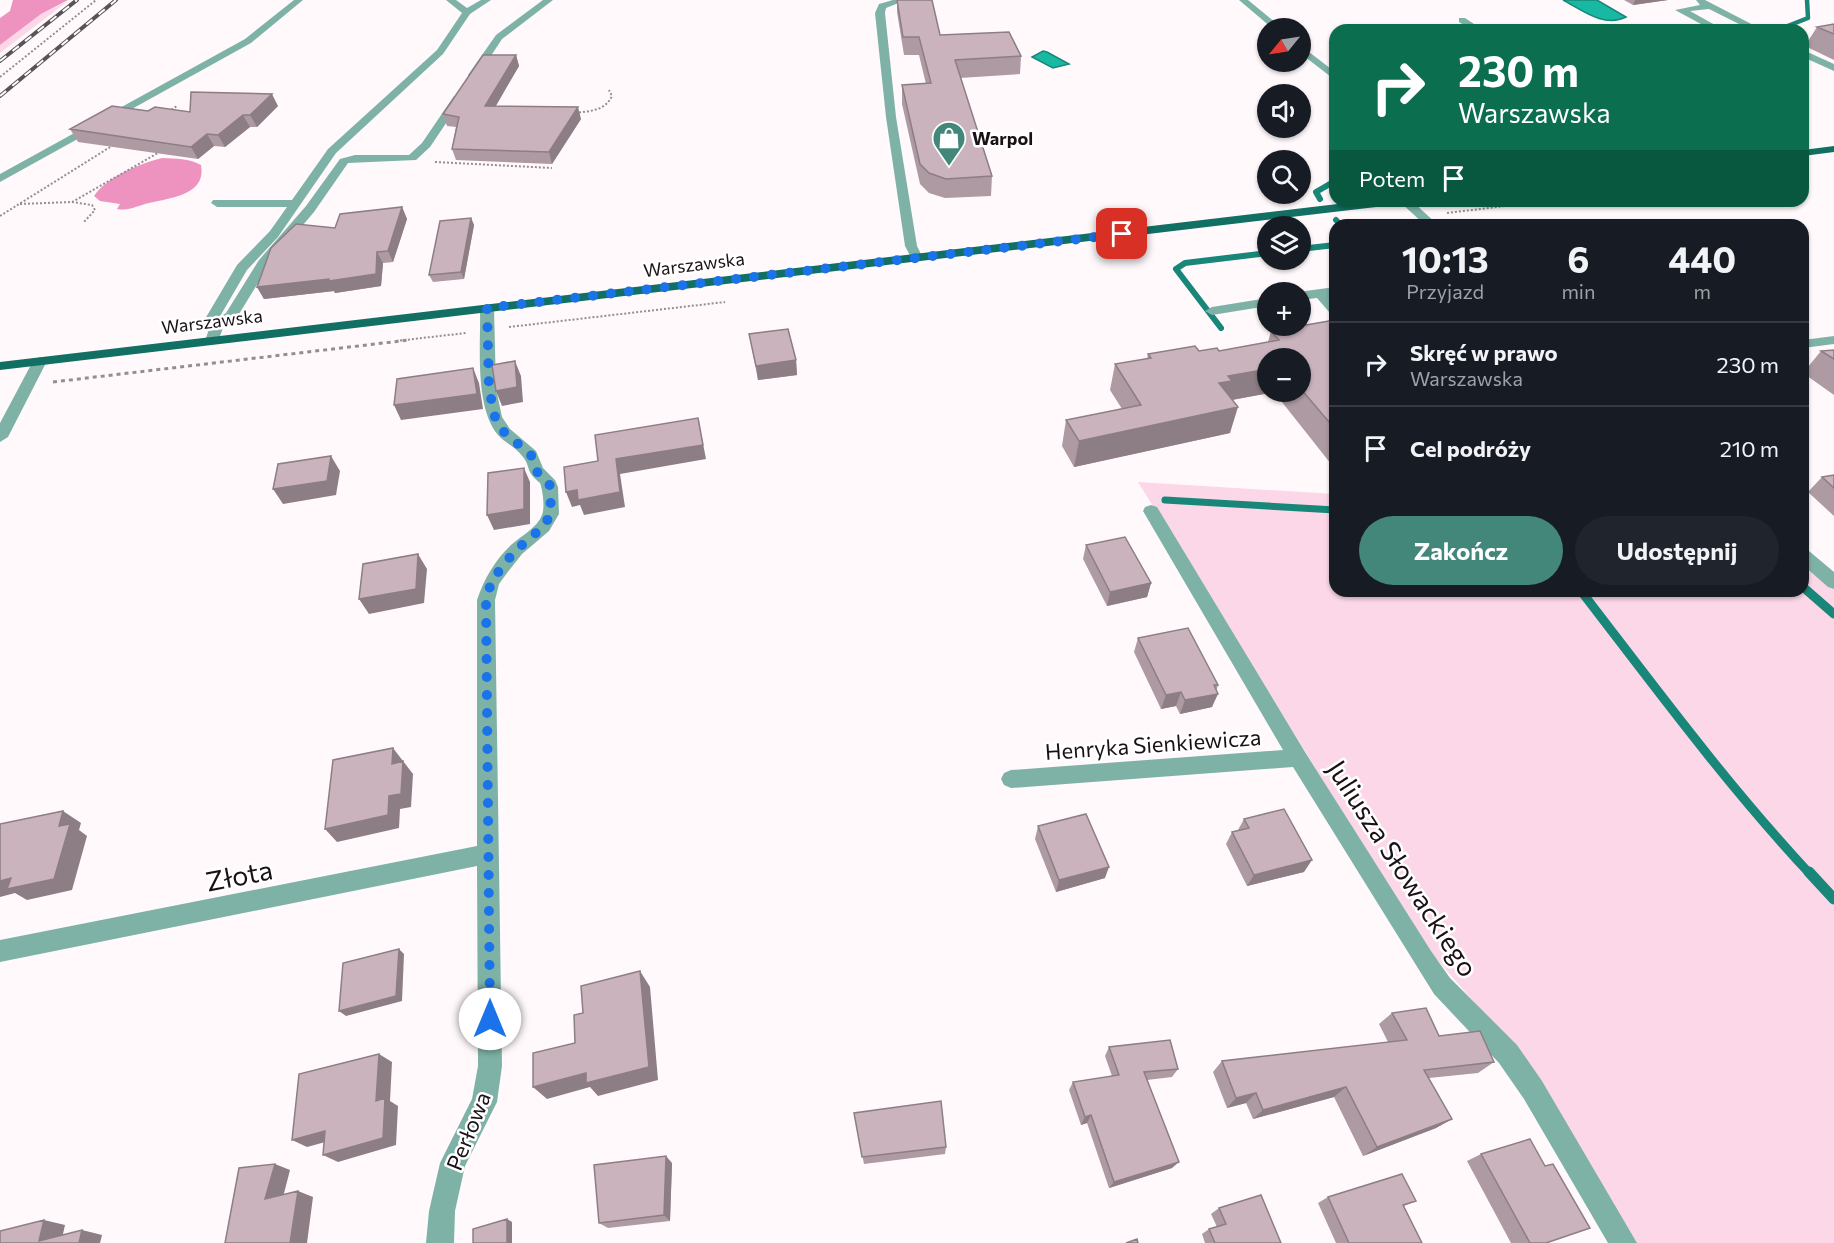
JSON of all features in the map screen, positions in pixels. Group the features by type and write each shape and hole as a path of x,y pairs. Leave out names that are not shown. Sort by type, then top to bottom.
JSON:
{"main road":[{"path":"1809,152 1834,149"},
{"name":"Warszawska","path":"0,366 1343,207"}],"street":[{"path":"0,179 248,41 299,0"},
{"path":"450,0 467,12"},
{"path":"217,326 212,319 242,268 274,234 332,151 440,52 467,12 488,0"},
{"path":"212,341 217,326 231,316 264,263 310,209 344,161 356,158 412,158 426,145 496,41 549,0"},
{"path":"902,0 882,6 879,13 891,117 911,246 917,258"},
{"path":"1243,0 1265,18"},
{"path":"1698,0 1746,24"},
{"path":"1707,24 1680,10 1710,6"},
{"path":"1462,20 1468,24"},
{"path":"1809,55 1834,68"},
{"path":"1311,57 1329,72"},
{"path":"217,203 295,204"},
{"path":"1412,207 1425,219"},
{"path":"1311,294 1329,292"},
{"path":"1320,293 1329,303"},
{"path":"1212,311 1257,304"},
{"name":"Perłowa","path":"441,1243 442,1211 453,1163 484,1102 490,1066 486,600 491,583 501,568 516,550 543,527 551,514 550,486 547,480 536,471 531,455 504,432 495,417 489,389 487,308"},
{"path":"1809,343 1834,340"},
{"path":"0,437 40,361"},
{"name":"Juliusza Słowackiego","path":"1151,511 1298,758 1442,986 1508,1054 1533,1090 1623,1243"},
{"path":"1809,560 1834,582"},
{"name":"Henryka Sienkiewicza","path":"1011,779 1298,758"},
{"name":"Złota","path":"0,951 489,846"}],"path":[{"path":"0,77 96,0"},
{"path":"565,113 602,108 611,100 609,90"},
{"path":"167,112 177,106"},
{"path":"0,216 118,143"},
{"path":"72,202 158,153"},
{"path":"470,163 475,155"},
{"path":"412,158 552,168"},
{"path":"19,205 72,202 92,205 95,210 83,223"},
{"path":"1442,215 1502,207"}],"shaded area":[{"path":"13,0 68,0 41,14 0,45 0,18 10,11"},
{"path":"1563,0 1597,0 1626,17 1618,20 1601,19"},
{"path":"68,1 0,53 0,45 41,14"},
{"path":"1043,51 1069,64 1053,68 1032,57"},
{"path":"162,158 187,160 201,165 198,184 183,194 128,209 117,209 120,204 100,201 94,196 107,182 134,167"},
{"path":"1138,482 1329,494 1329,597 1809,597 1809,567 1834,589 1834,1243 1637,1243 1527,1063 1427,948"}],"building":[{"path":"897,0 932,0 940,35 1009,32 1021,56 955,60 992,176 946,179 929,173 920,164 902,85 931,83 919,37 903,37"},
{"path":"1834,24 1834,34 1817,27"},
{"path":"483,55 516,55 485,106 578,107 549,152 452,149 459,117 443,114"},
{"path":"191,92 272,94 250,115 243,115 218,135 207,134 191,147 70,129 112,106 148,111 155,107 190,112"},
{"path":"402,207 388,251 377,252 376,274 329,281 329,279 257,287 271,248 296,224 335,228 340,214"},
{"path":"471,218 461,272 429,275 440,221"},
{"path":"1329,321 1329,422 1311,401 1311,348 1257,348 1257,371 1228,376 1232,381 1219,383 1238,407 1079,441 1066,420 1141,405 1115,364 1151,358 1148,354 1195,346 1199,351 1217,348 1219,351 1279,340 1275,336 1311,336 1311,324"},
{"path":"788,329 796,360 756,366 749,334"},
{"path":"1834,350 1834,359 1821,351"},
{"path":"515,361 517,387 496,391 492,365"},
{"path":"473,368 477,394 394,405 397,379"},
{"path":"698,418 703,445 616,459 620,492 578,500 577,490 566,492 564,467 598,461 595,435"},
{"path":"331,456 327,481 273,489 278,464"},
{"path":"524,468 524,509 487,515 488,473"},
{"path":"1834,475 1834,488 1822,477"},
{"path":"1125,537 1151,583 1110,592 1086,545"},
{"path":"418,554 416,589 359,599 363,564"},
{"path":"1188,628 1218,685 1214,685 1218,694 1185,700 1181,692 1166,695 1138,638"},
{"path":"393,748 392,764 403,761 401,794 389,796 388,815 325,829 333,760"},
{"path":"1284,809 1312,860 1254,875 1232,832 1249,828 1244,819"},
{"path":"63,811 59,826 70,824 54,879 7,889 11,878 0,881 0,824"},
{"path":"1086,814 1109,867 1059,880 1038,826"},
{"path":"399,949 396,996 339,1011 343,963"},
{"path":"640,971 649,1067 586,1083 586,1073 533,1087 533,1053 575,1043 574,1015 583,1013 581,986"},
{"path":"1426,1008 1439,1036 1480,1031 1494,1062 1424,1070 1452,1119 1377,1147 1346,1087 1263,1110 1256,1093 1236,1098 1222,1061 1407,1040 1392,1013"},
{"path":"1170,1040 1178,1069 1144,1072 1179,1162 1114,1182 1091,1115 1085,1117 1073,1082 1119,1075 1109,1047"},
{"path":"379,1054 376,1101 385,1098 383,1138 323,1155 325,1131 292,1140 299,1074"},
{"path":"941,1101 946,1147 862,1157 854,1113"},
{"path":"1530,1139 1545,1166 1553,1164 1590,1228 1546,1243 1530,1243 1481,1154"},
{"path":"666,1156 664,1215 599,1223 594,1165"},
{"path":"275,1164 265,1199 298,1191 290,1243 225,1243 239,1168"},
{"path":"1402,1174 1416,1201 1403,1205 1422,1243 1349,1243 1328,1197"},
{"path":"1261,1195 1281,1243 1215,1243 1209,1229 1226,1224 1219,1208"},
{"path":"507,1219 507,1243 473,1243 473,1229"},
{"path":"44,1220 39,1241 82,1230 79,1243 0,1243 0,1231"},
{"path":"1137,1239 1138,1243 1126,1243"}],"waterway":[{"path":"1793,24 1808,18 1807,0"},
{"path":"1320,199 1316,192 1329,184"},
{"path":"1311,248 1329,246"},
{"path":"1221,328 1176,269 1185,263 1257,254"},
{"path":"1165,500 1329,510"},
{"path":"1809,592 1834,614"},
{"path":"1586,597 1721,771 1810,874"},
{"path":"1809,872 1834,899"}],"railway":[{"path":"0,61 77,0"},
{"path":"0,96 116,0"}],"place":[{"name":"Warpol","path":"949,167"}],"route":[{"path":"490,1019 486,600 491,583 501,568 516,550 543,527 551,514 550,486 547,480 536,471 531,455 504,432 495,417 489,389 487,308 1122,234"}]}
